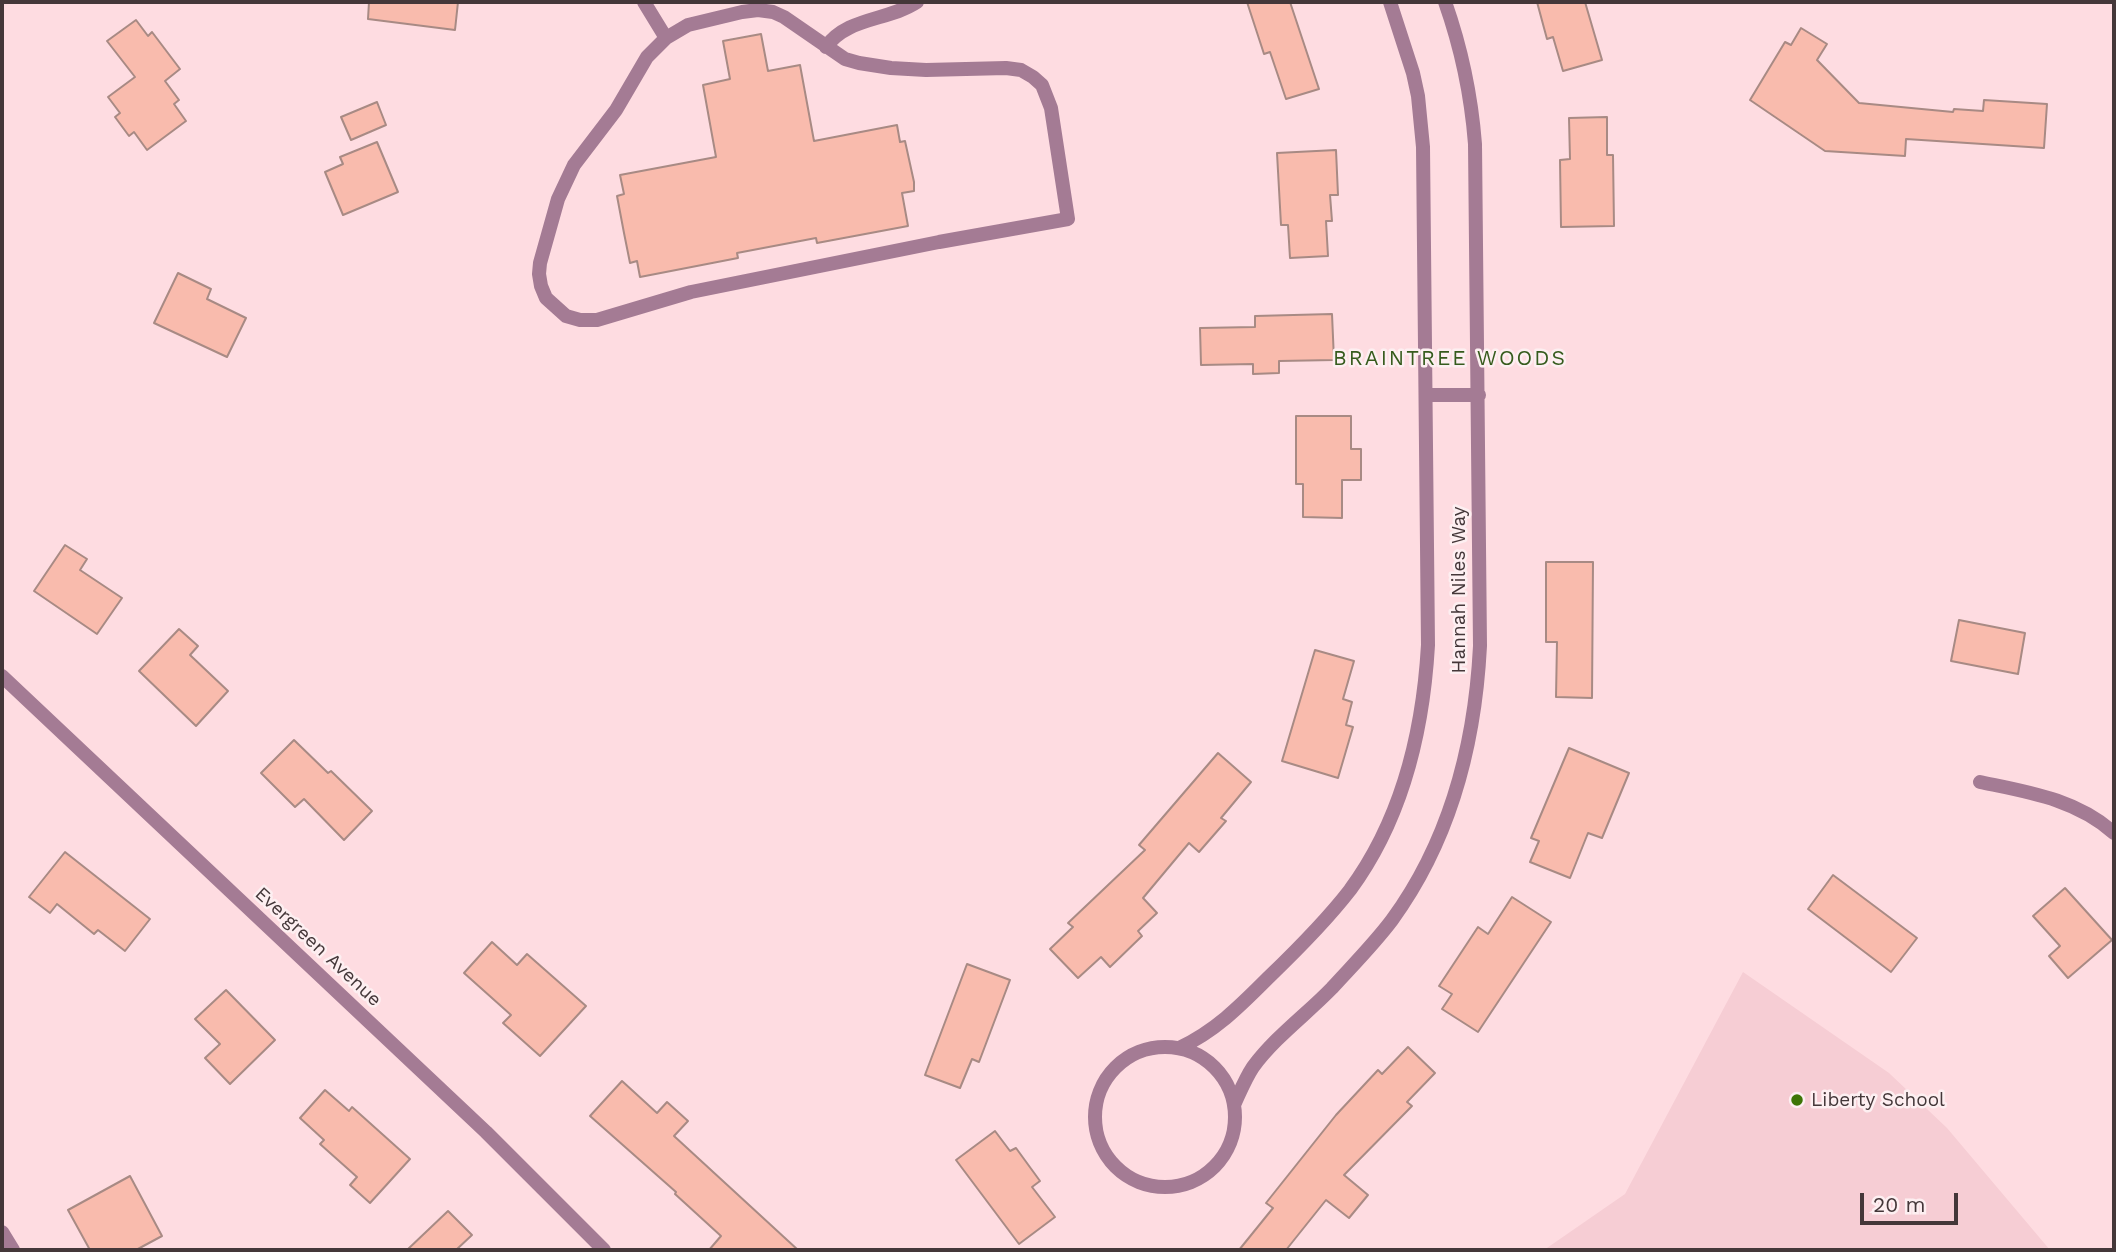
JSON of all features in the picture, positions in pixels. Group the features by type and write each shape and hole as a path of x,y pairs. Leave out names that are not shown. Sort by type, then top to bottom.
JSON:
{"street":[{"path":"644,2 666,38"},
{"path":"826,47 839,32 895,13 916,2"},
{"name":"Hannah Niles Way","path":"1179,1048 1197,1040 1227,1018 1290,957 1349,891 1393,815 1415,745 1426,681 1428,645 1423,146 1413,73 1390,2"},
{"name":"Hannah Niles Way","path":"1234,1105 1242,1085 1264,1054 1327,993 1406,900 1429,859 1450,810 1472,729 1479,672 1475,144 1473,113 1463,60 1445,2"},
{"path":"758,10 784,17 826,47 845,59 873,66 926,70 1006,68 1021,70 1034,77 1042,85 1051,108 1068,219 691,292 597,320 580,320 566,316 546,298 538,274 558,199 574,165 616,110 647,57 666,38 688,25 758,10"},
{"path":"1427,395 1479,395"},
{"name":"Evergreen Avenue","path":"2,676 486,1132 604,1250"},
{"path":"1980,782 2067,803 2087,813 2114,833"},
{"name":"Hannah Niles Way","path":"1151,1048 1179,1048 1203,1057 1226,1081 1234,1105 1235,1125 1228,1147 1214,1167 1184,1185 1160,1187 1135,1181 1107,1157 1097,1135 1096,1107 1104,1083 1130,1056 1151,1048"},
{"path":"2,1232 13,1250"}],"shaded area":[{"name":"Liberty School","path":"1743,972 1889,1073 1947,1128 2050,1250 1544,1250 1625,1194"}],"building":[{"path":"369,2 458,2 455,30 368,19"},
{"path":"1247,2 1290,2 1319,89 1286,99 1270,52 1264,54"},
{"path":"1537,2 1585,2 1602,60 1563,71 1553,37 1547,39"},
{"path":"136,20 148,36 152,32 180,69 165,81 179,100 174,104 186,121 147,150 134,132 129,136 115,117 120,113 108,97 135,77 107,41"},
{"path":"1801,28 1827,44 1817,60 1859,103 1953,112 1954,109 1983,111 1984,100 2047,104 2044,148 1906,139 1905,156 1825,151 1750,100 1785,42 1791,45"},
{"path":"761,34 768,71 800,65 814,141 897,125 900,142 905,141 914,182 914,191 902,193 908,226 817,243 816,238 737,253 738,258 640,277 637,261 630,263 624,233 617,196 624,194 620,175 716,157 703,85 730,79 723,41"},
{"path":"377,102 386,125 351,140 341,117"},
{"path":"1607,117 1607,155 1613,155 1614,226 1561,227 1560,160 1570,159 1569,118"},
{"path":"377,142 398,192 343,215 325,172 343,164 340,157"},
{"path":"1336,150 1338,195 1330,195 1332,221 1326,221 1328,256 1290,258 1288,225 1281,225 1277,153"},
{"path":"178,273 211,289 207,299 246,318 227,357 154,323"},
{"path":"1332,314 1334,360 1279,361 1279,373 1253,374 1253,364 1201,365 1200,328 1255,327 1255,316"},
{"path":"1296,416 1351,416 1351,449 1361,449 1361,480 1342,480 1342,518 1303,517 1303,484 1296,484"},
{"path":"65,545 87,559 80,570 122,598 97,634 34,591"},
{"path":"1546,562 1593,562 1592,698 1556,697 1557,642 1546,642"},
{"path":"1959,620 2025,633 2018,674 1951,661"},
{"path":"179,629 198,646 190,655 228,691 196,726 139,671"},
{"path":"1315,650 1354,661 1343,699 1352,702 1346,725 1353,727 1338,778 1282,761"},
{"path":"294,740 372,811 344,840 304,799 295,807 261,773"},
{"path":"1569,748 1629,773 1602,838 1588,833 1570,878 1530,862 1539,841 1531,838"},
{"path":"1218,753 1251,782 1221,818 1226,821 1199,852 1189,843 1143,898 1157,913 1138,931 1142,936 1110,967 1101,957 1078,978 1050,949 1073,927 1068,923 1145,850 1139,845"},
{"path":"65,852 150,919 125,951 98,930 94,934 57,904 50,913 29,897"},
{"path":"1833,875 1917,938 1891,972 1808,909"},
{"path":"2065,888 2112,940 2068,978 2049,956 2060,946 2033,916"},
{"path":"1512,897 1551,922 1478,1032 1442,1009 1452,994 1439,986 1478,927 1488,934"},
{"path":"492,942 517,965 527,954 586,1006 540,1056 503,1023 511,1015 464,973"},
{"path":"967,964 1010,980 979,1062 972,1059 960,1088 925,1075"},
{"path":"226,990 275,1040 230,1084 205,1058 220,1044 195,1019"},
{"path":"1408,1047 1435,1073 1407,1102 1412,1106 1344,1175 1368,1195 1349,1218 1326,1200 1286,1250 1239,1250 1273,1208 1266,1203 1336,1115 1378,1070 1382,1074"},
{"path":"622,1081 657,1113 667,1102 688,1121 674,1136 798,1250 709,1250 721,1236 590,1116"},
{"path":"325,1090 349,1111 352,1107 410,1159 370,1203 350,1185 357,1177 320,1144 324,1140 300,1118"},
{"path":"995,1131 1010,1151 1016,1148 1040,1181 1032,1187 1055,1217 1019,1244 956,1160"},
{"path":"130,1176 162,1236 136,1250 90,1250 68,1210"},
{"path":"448,1211 472,1235 456,1250 407,1250"}],"place":[{"name":"Liberty School","path":"1797,1100"}],"district":[{"name":"BRAINTREE WOODS","path":"1450,359"}]}
